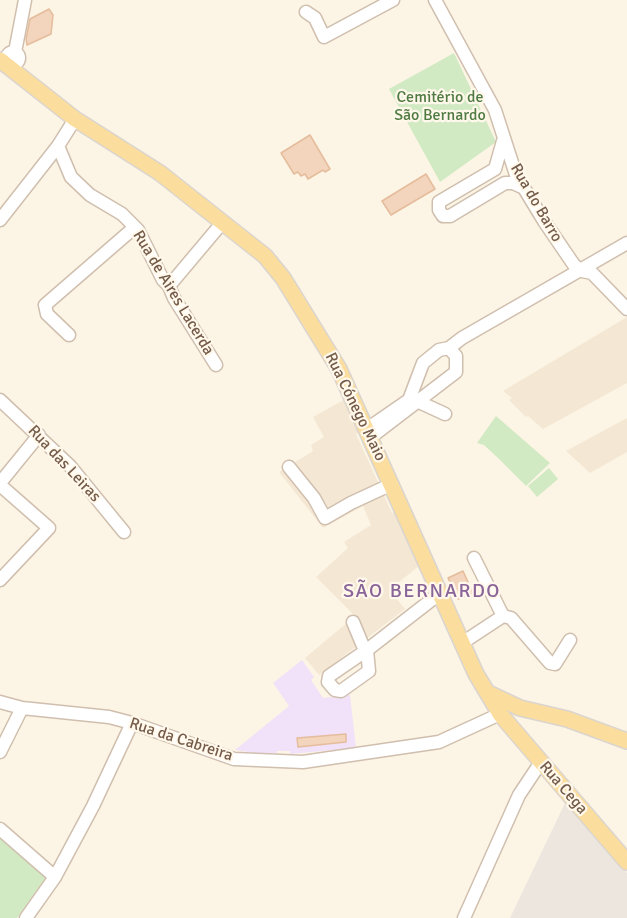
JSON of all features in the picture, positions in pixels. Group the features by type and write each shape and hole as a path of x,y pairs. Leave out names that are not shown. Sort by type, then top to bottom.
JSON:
{"main road":[{"name":"Rua Cónego Maio","path":"8,58 29,84 75,119 160,173 266,256 283,278 339,369 476,674 500,714"},
{"path":"488,693 520,708 567,719 627,741"},
{"path":"500,714 509,709 520,708"},
{"name":"Rua Cega","path":"500,714 627,862"}],"street":[{"path":"8,58 25,0"},
{"path":"306,12 315,18 324,37 393,0"},
{"name":"Rua do Barro","path":"435,0 495,110 516,175 524,188 574,265 582,271 592,273 627,309"},
{"path":"0,220 58,146 75,119"},
{"path":"503,140 495,169 439,202 439,210 444,216 450,216 505,183 524,188"},
{"name":"Rua de Aires Lacerda","path":"58,146 71,177 90,195 122,214 135,227 163,280 169,286 174,298 216,365"},
{"path":"169,286 222,223"},
{"path":"69,335 47,314 45,305 135,227"},
{"path":"369,433 409,400 423,363 439,350 449,348 462,338 582,271 627,243"},
{"path":"369,433 422,399 456,372 456,356 449,348"},
{"path":"422,399 446,411"},
{"name":"Rua das Leiras","path":"0,400 70,466 124,532"},
{"path":"2,573 49,528 0,484 39,435"},
{"path":"289,467 314,498 326,518 351,503 392,484"},
{"path":"474,558 503,616"},
{"path":"353,621 363,646 367,650 439,594"},
{"path":"462,643 503,616 511,618 550,663 555,664 570,640"},
{"name":"Rua da Cabreira","path":"0,702 22,708 109,717 234,759 303,762 440,742 500,714"},
{"path":"0,752 22,708"},
{"path":"26,918 55,877 93,806 132,723"},
{"path":"464,918 519,795 541,762"},
{"path":"0,829 55,877"}],"shaded area":[{"path":"627,317 627,383 543,429 528,416 526,417 509,400 512,398 503,391"},
{"path":"349,397 363,429 356,434 392,513 396,512 419,566 389,590 405,609 319,675 305,658 355,616 316,577 348,548 344,542 371,525 363,506 323,528 279,472 313,451 311,445 324,437 313,417"},
{"path":"627,418 627,452 590,473 566,451"},
{"path":"302,660 314,677 311,680 323,698 350,695 356,748 290,754 290,751 262,754 235,750 289,706 273,683"},
{"path":"566,801 627,873 627,918 510,918"}],"green space":[{"name":"Cemitério de São Bernardo","path":"454,53 496,142 440,182 389,89"},
{"path":"496,416 550,463 526,486 484,445 477,443"},
{"path":"549,468 558,479 537,497 528,486"},
{"path":"0,838 47,876 17,918 0,918"}],"building":[{"path":"49,9 53,15 51,34 27,45 30,19"},
{"path":"310,135 330,169 325,172 323,170 308,179 305,174 301,176 298,172 294,174 281,153"},
{"path":"426,174 435,189 391,215 382,201"},
{"path":"463,571 473,593 458,599 448,578"},
{"path":"346,734 346,742 298,747 297,738"}],"district":[{"name":"SÃO BERNARDO","path":"422,592"}]}
